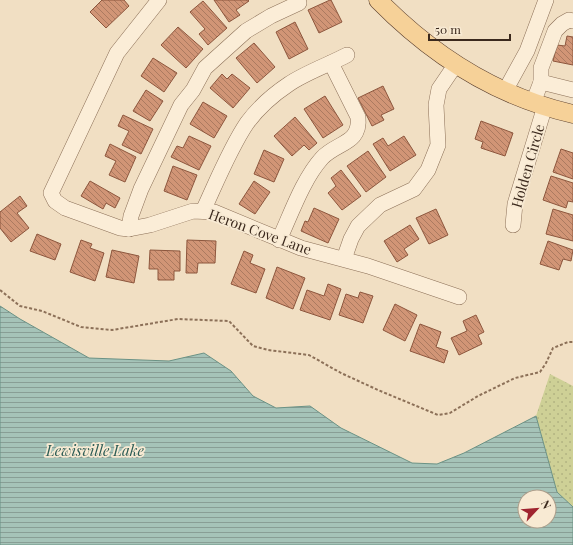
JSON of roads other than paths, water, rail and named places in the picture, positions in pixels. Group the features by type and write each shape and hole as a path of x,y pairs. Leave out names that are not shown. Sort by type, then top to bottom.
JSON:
{"main road":[{"path":"378,0 397,19 429,45 456,64 505,91 539,105 573,114"}],"street":[{"name":"Heron Cove Lane","path":"159,0 117,53 51,193 55,201 65,208 120,228 128,229 150,225 193,211 214,212 301,248 344,259 459,297"},
{"path":"505,91 527,51 546,0"},
{"path":"128,229 141,189 181,105 193,90 205,68 246,31 271,16 299,3"},
{"name":"Holden Circle","path":"513,226 515,204 539,105 541,68 555,31 569,20 573,21"},
{"path":"203,211 238,137 247,122 267,101 291,83 347,56"},
{"path":"279,240 304,187 322,158 337,146 354,137 359,126 358,118 331,63"},
{"path":"344,259 358,226 380,205 414,189 428,170 438,145 436,105 439,89 456,64"},
{"path":"541,82 573,90"}],"water":[{"name":"Lewisville Lake","path":"0,306 89,358 169,361 204,353 231,371 253,396 276,408 310,406 341,428 412,463 437,464 464,453 536,416 556,489 517,489 517,529 557,529 557,492 573,507 573,545 0,545"}]}
